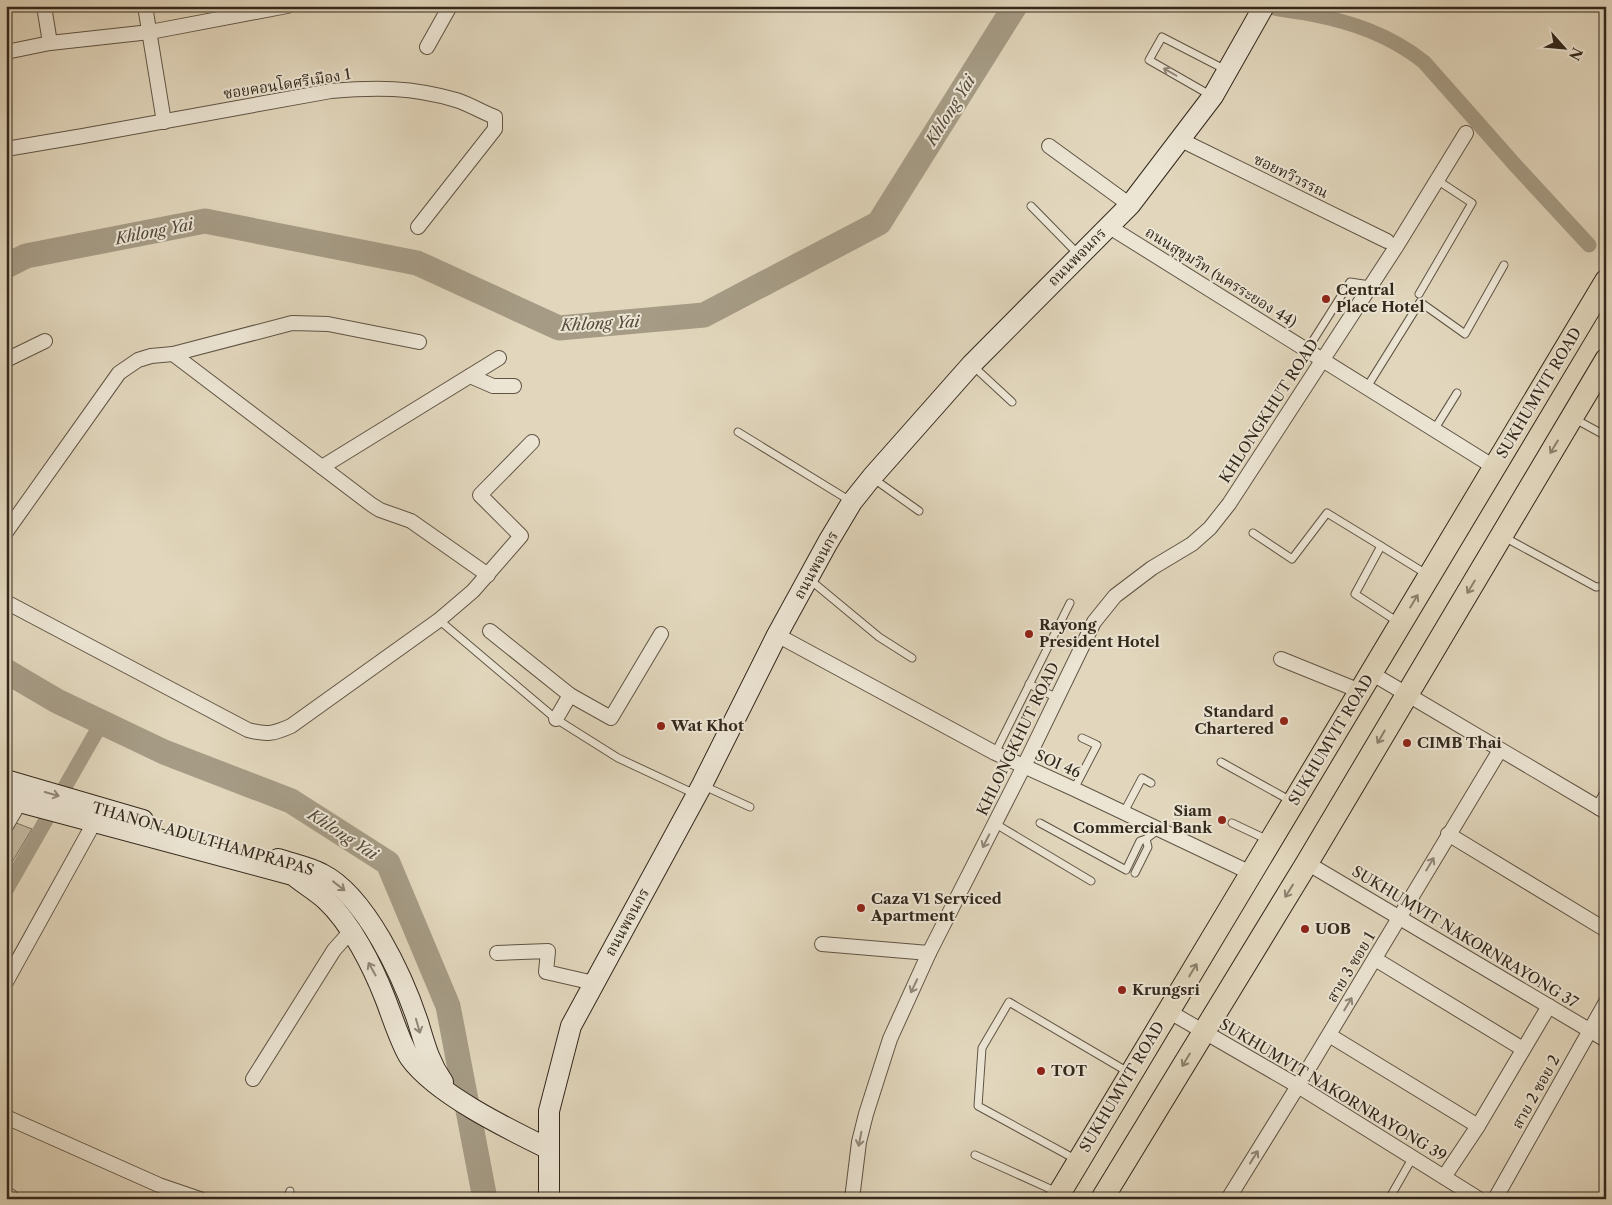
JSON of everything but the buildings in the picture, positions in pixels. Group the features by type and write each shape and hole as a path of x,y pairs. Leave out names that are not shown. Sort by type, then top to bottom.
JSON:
{"main road":[{"name":"SUKHUMVIT ROAD","path":"1058,1196 1606,281"},
{"path":"1102,1199 1307,863 1606,360"}],"street":[{"path":"44,6 50,43"},
{"path":"145,6 164,122"},
{"path":"6,52 50,43 150,32 235,11 287,6"},
{"path":"427,47 450,6"},
{"name":"ถนนพจนกร","path":"549,1199 549,1111 571,1026 699,790 777,635 828,542 852,502 872,477 972,364 1130,205 1213,96 1264,6"},
{"name":"ซอยคอนโดศรีเมือง 1","path":"6,149 331,91 367,88 398,88 425,93 458,101 495,117 495,129 418,227"},
{"name":"KHLONGKHUT ROAD","path":"852,1199 859,1142 875,1081 890,1039 929,953 1024,766 1094,622 1115,596 1132,582 1192,544 1210,528 1229,504 1466,134"},
{"name":"ซอยทวีวรรณ","path":"1181,140 1387,241"},
{"path":"1049,146 1130,205"},
{"name":"ถนนสุขุมวิท (นครระยอง 44)","path":"1108,226 1494,467"},
{"path":"6,532 120,373 138,360 151,356 173,354 292,323 328,324 419,342"},
{"path":"6,360 45,341"},
{"path":"173,354 380,510 410,522 488,575"},
{"path":"322,468 499,358"},
{"path":"470,376 493,386 514,386"},
{"path":"6,602 248,730 262,734 274,734 291,726 439,620 473,591 488,575 521,536 480,495 532,442"},
{"path":"490,631 570,695 611,718 661,634"},
{"name":"SOI 46","path":"777,635 995,753 1074,788 1251,873"},
{"path":"1281,659 1406,695 1500,750 1603,805"},
{"path":"556,720 570,695"},
{"name":"สาย 3 ซอย 1","path":"1228,1199 1500,750"},
{"name":"THANON ADULTHAMPRAPAS","path":"6,780 22,797 74,808 308,868 322,874 346,892 382,942 402,983 434,1069 453,1096"},
{"path":"6,826 22,797"},
{"name":"THANON ADULTHAMPRAPAS","path":"74,808 95,821 293,875 326,901 351,931 378,979 409,1056 425,1076 453,1096 515,1133 549,1149"},
{"path":"6,982 95,821"},
{"path":"1448,834 1606,930"},
{"name":"SUKHUMVIT NAKORNRAYONG 37","path":"1307,863 1606,1040"},
{"path":"253,1079 334,950 351,931"},
{"path":"822,944 929,953"},
{"path":"497,953 548,951 546,972 594,984"},
{"path":"1375,959 1523,1049"},
{"path":"388,1004 408,998"},
{"name":"สาย 2 ซอย 2","path":"1495,1199 1606,1002"},
{"path":"1444,1177 1478,1126 1549,1006"},
{"name":"SUKHUMVIT NAKORNRAYONG 39","path":"1168,1011 1298,1086 1479,1199"},
{"path":"1329,1035 1478,1126"},
{"path":"6,1117 159,1184 200,1199"},
{"path":"6,1198 10,1196 12,1199"}],"lane":[{"path":"1213,96 1149,60 1162,36 1227,71"},
{"path":"1419,294 1472,203 1437,180"},
{"path":"1031,206 1079,256"},
{"path":"1367,388 1420,302 1465,334 1504,265"},
{"path":"1307,350 1350,282 1370,286"},
{"path":"972,364 1012,402"},
{"path":"1434,430 1457,393"},
{"path":"1572,417 1606,436"},
{"path":"738,432 852,502"},
{"path":"872,477 919,511"},
{"path":"1253,533 1292,559 1327,513 1429,576"},
{"path":"1501,536 1596,587 1606,586"},
{"path":"1381,546 1355,594 1401,623"},
{"path":"809,579 879,637 912,658"},
{"path":"995,753 1070,603"},
{"path":"439,620 556,720 618,758 699,790 750,807"},
{"path":"1029,684 1057,698"},
{"path":"1074,788 1097,745 1082,738"},
{"path":"1221,762 1294,802"},
{"path":"1124,812 1142,778 1152,783"},
{"path":"994,823 1091,881"},
{"path":"1040,823 1126,870 1140,841 1146,839 1159,829"},
{"path":"1232,823 1270,841"},
{"path":"1135,873 1148,847 1146,839"},
{"path":"1078,1160 978,1106 982,1048 1009,1002 1130,1073"},
{"path":"975,1155 1058,1196"},
{"path":"1389,1199 1413,1157"},
{"path":"287,1199 290,1191"}],"shaded area":[{"path":"6,819 32,829 6,872"}],"waterway":[{"name":"Khlong Yai","path":"6,266 26,256 205,221 417,263 559,328 704,315 879,223 1015,6"},
{"path":"1268,6 1326,17 1370,31 1398,44 1424,62 1589,245"},
{"name":"Khlong Yai","path":"6,671 57,701 164,752 291,801 388,863 448,1006 485,1199"},
{"path":"6,890 102,722"}],"place":[{"name":"Central Place Hotel","path":"1326,299"},
{"name":"Rayong President Hotel","path":"1029,634"},
{"name":"Standard Chartered","path":"1284,721"},
{"name":"Wat Khot","path":"661,726"},
{"name":"CIMB Thai","path":"1407,743"},
{"name":"Siam Commercial Bank","path":"1222,820"},
{"name":"Caza V1 Serviced Apartment","path":"861,908"},
{"name":"UOB","path":"1305,929"},
{"name":"Krungsri","path":"1122,990"},
{"name":"TOT","path":"1041,1071"}]}
